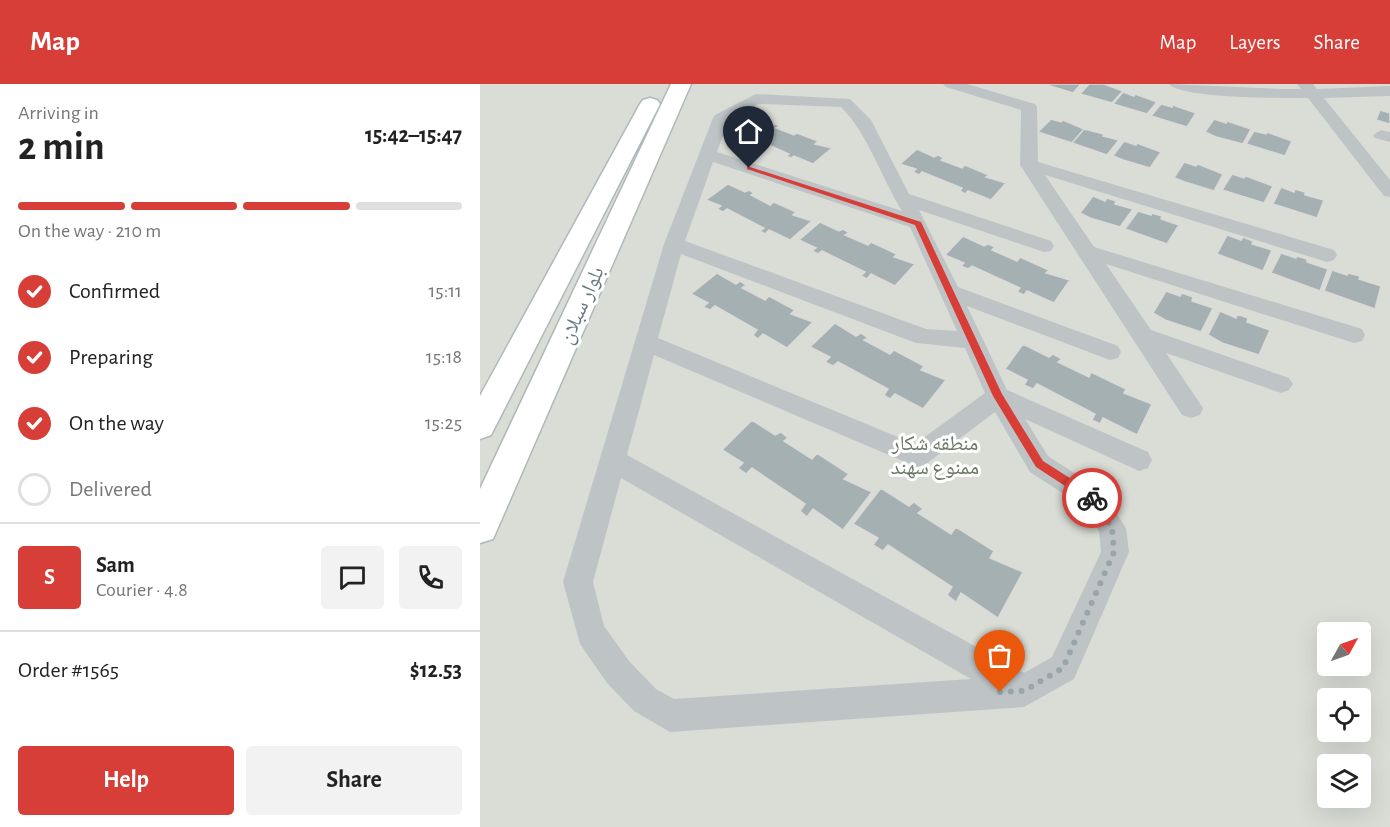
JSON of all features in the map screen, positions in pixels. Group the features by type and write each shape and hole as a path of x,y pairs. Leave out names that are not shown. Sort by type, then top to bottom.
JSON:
{"street":[{"name":"بلوار سبلان","path":"480,426 660,84"},
{"name":"بلوار سبلان","path":"480,527 681,84"},
{"path":"951,84 1029,107 1029,165 1191,408"},
{"path":"1177,84 1198,88 1390,91"},
{"path":"1309,89 1389,190"},
{"path":"849,93 918,223 998,396 1039,464 1094,499 1112,528 1114,552 1063,668 1024,691 670,716 645,700 618,672 591,633 578,582 674,244 707,154 721,118 756,99 849,93"},
{"path":"707,154 918,223"},
{"path":"1029,165 1327,255"},
{"path":"903,198 1044,246"},
{"path":"674,244 924,338 974,341"},
{"path":"1086,251 1354,335"},
{"path":"948,291 1110,352"},
{"path":"1143,336 1281,384"},
{"path":"646,342 917,456 998,396"},
{"path":"998,396 1139,460"},
{"path":"612,460 1024,691"}],"green space":[{"name":"منطقه شکار ممنوع سهند","path":"480,84 1390,84 1390,827 480,827"}],"building":[{"path":"1044,84 1081,84 1073,93"},
{"path":"1089,84 1104,84 1123,91 1112,103 1080,94"},
{"path":"1123,92 1157,102 1147,114 1113,104"},
{"path":"1161,104 1172,107 1173,105 1196,113 1187,127 1151,116"},
{"path":"1380,110 1390,113 1390,124 1376,120"},
{"path":"756,119 780,126 776,128 794,135 797,133 818,141 815,144 832,148 813,164 794,156 791,158 786,156 789,154 756,139 752,141 747,139 750,137 736,131"},
{"path":"1051,119 1061,122 1063,120 1084,129 1072,143 1038,132"},
{"path":"1214,119 1251,129 1243,144 1216,137 1205,132"},
{"path":"1084,129 1119,140 1107,155 1072,143"},
{"path":"1254,131 1266,134 1267,132 1292,141 1285,156 1246,144"},
{"path":"1124,141 1161,152 1150,168 1113,156"},
{"path":"917,149 934,157 938,155 944,158 941,160 962,168 965,165 989,175 986,177 1006,183 991,200 968,191 965,194 960,191 962,188 922,172 919,175 913,172 916,169 900,164"},
{"path":"1184,162 1196,166 1198,164 1223,174 1214,191 1174,178"},
{"path":"1232,174 1244,178 1246,176 1273,186 1264,203 1222,190"},
{"path":"728,184 745,192 749,190 754,193 751,195 770,205 774,202 796,212 793,215 812,221 790,240 769,230 765,234 760,231 764,228 727,209 723,212 717,209 721,206 706,200"},
{"path":"1281,187 1294,192 1295,189 1305,192 1305,195 1324,200 1317,218 1273,204"},
{"path":"1093,196 1105,201 1107,198 1116,201 1115,204 1133,209 1120,227 1090,218 1080,213"},
{"path":"1138,211 1162,216 1161,219 1179,225 1167,244 1125,229"},
{"path":"820,222 839,231 843,229 849,233 845,235 868,245 871,242 897,254 894,257 915,264 895,286 871,274 867,279 861,276 865,272 822,251 818,254 812,251 816,248 799,240"},
{"path":"1227,235 1241,240 1243,237 1253,241 1252,244 1272,250 1263,271 1217,254"},
{"path":"963,236 984,246 988,244 995,247 992,250 1017,261 1020,257 1049,270 1046,273 1070,280 1054,303 1027,291 1024,295 1017,292 1020,288 972,266 968,269 961,266 964,263 945,255"},
{"path":"1281,253 1307,259 1307,262 1328,269 1320,291 1271,273"},
{"path":"1332,270 1360,276 1359,279 1381,286 1375,309 1324,291"},
{"path":"717,273 736,284 740,281 746,285 742,288 765,300 769,296 795,310 791,314 813,322 787,348 763,334 758,339 753,335 757,330 715,306 710,310 703,307 708,303 691,294"},
{"path":"1166,291 1180,296 1182,293 1193,297 1192,301 1213,308 1201,332 1165,320 1153,313"},
{"path":"1220,311 1236,318 1237,314 1248,318 1247,322 1270,330 1259,355 1222,343 1208,335"},
{"path":"835,323 856,336 861,333 868,338 864,340 890,354 894,350 924,366 921,370 946,380 923,409 895,394 890,399 884,395 888,389 838,362 833,366 825,362 830,357 810,347"},
{"path":"1023,344 1049,357 1053,354 1062,359 1058,362 1089,377 1091,372 1126,389 1124,393 1152,404 1137,435 1103,418 1100,424 1092,420 1095,414 1037,384 1033,389 1024,385 1027,380 1005,369"},
{"path":"752,420 775,435 781,432 788,438 784,441 812,459 817,453 849,474 844,479 872,492 843,530 813,509 807,517 800,511 805,504 752,468 746,474 738,468 743,463 722,450"},
{"path":"881,488 909,506 914,502 923,509 918,513 951,534 956,527 994,551 990,558 1023,572 998,618 961,593 956,602 947,595 952,587 888,545 883,551 873,545 878,538 853,524"}],"way so far":[{"path":"1000,692 1024,691 1063,668 1114,552 1112,528 1092,498"}],"route":[{"path":"749,168 918,223 998,396 1039,464 1092,498"}]}
